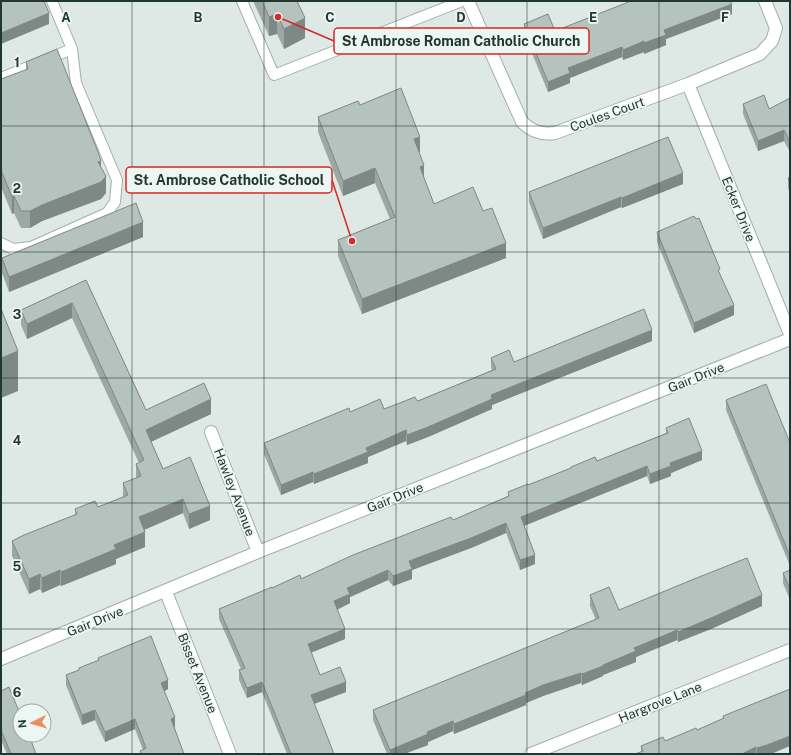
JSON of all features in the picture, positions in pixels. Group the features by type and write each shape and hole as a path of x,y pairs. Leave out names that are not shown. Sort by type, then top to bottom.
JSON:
{"street":[{"name":"Coules Court","path":"468,1 519,116 525,125 539,133 547,134 555,133 688,84 760,54 772,41 776,28 765,1"},
{"name":"Ecker Drive","path":"688,84 790,334"},
{"name":"Gair Drive","path":"1,659 166,592 258,552 790,339"},
{"name":"Hawley Avenue","path":"211,432 258,552"},
{"name":"Bisset Avenue","path":"166,592 230,754"},
{"name":"Hargrove Lane","path":"531,754 790,650"}],"lane":[{"path":"1,243 13,249 31,248 107,212 115,202 117,180 76,83 72,49 52,1"},
{"path":"242,1 274,75 462,1"},
{"path":"1,78 72,49"}],"building":[{"path":"1,1 44,1 49,13 1,33"},
{"path":"262,1 297,1 305,18 284,29 277,14 269,17"},
{"path":"631,1 730,1 732,4 664,30 666,35 644,43 644,41 623,50 622,47 568,68 570,73 548,82 524,24 548,14 555,31"},
{"path":"57,49 98,152 101,161 98,162 106,176 101,182 30,211 21,211 14,196 12,197 1,170 1,79 28,69 26,62"},
{"path":"401,88 420,137 414,139 424,165 420,167 434,204 473,187 483,211 492,208 506,243 362,299 338,240 395,217 375,168 343,181 318,117 358,101 360,105"},
{"path":"764,95 769,109 790,98 790,142 784,130 758,141 743,104"},
{"path":"668,137 683,173 543,228 529,192"},
{"path":"136,203 143,222 9,277 2,258"},
{"path":"694,216 696,219 699,218 720,269 718,270 734,305 694,323 657,232"},
{"path":"86,280 146,410 204,383 211,399 146,430 163,469 190,457 210,506 189,514 183,499 139,517 145,532 114,545 116,549 61,572 60,570 42,578 40,574 29,579 12,541 77,514 75,509 95,501 98,507 128,495 123,483 141,476 136,464 144,460 72,303 27,324 21,310"},
{"path":"1,309 18,351 1,358"},
{"path":"644,309 652,330 491,395 492,399 428,427 407,435 406,430 366,448 368,452 314,474 313,472 281,485 264,443 349,408 350,412 380,399 384,409 415,397 418,401 496,369 491,358 509,350 514,362"},
{"path":"766,384 790,443 790,556 726,400"},
{"path":"689,418 702,451 670,463 671,466 650,474 647,466 521,517 535,555 520,560 506,523 409,561 412,569 393,576 388,570 347,588 350,594 334,601 345,629 308,644 320,675 340,667 346,682 311,695 334,754 291,754 262,682 247,688 239,670 245,668 219,609 300,575 301,579 353,555 451,517 453,520 509,496 508,492 571,468 595,457 597,461 668,433 666,428"},
{"path":"747,558 762,595 678,632 677,630 634,648 636,651 603,666 582,674 581,673 543,685 525,693 526,695 454,724 453,721 427,732 428,734 390,750 373,710 599,618 590,595 609,587 619,610"},
{"path":"790,570 790,589 783,573"},
{"path":"151,636 168,680 161,683 175,717 171,719 184,754 141,754 140,751 146,748 135,719 105,732 95,710 82,715 66,675 99,660 98,658"},
{"path":"9,687 16,703 12,703 12,743 32,743 36,754 11,754 1,730 1,691"},
{"path":"790,689 790,736 767,745 756,747 742,754 635,754 643,751 641,746 663,737 665,741 696,728 697,730 724,718 723,716"}],"place":[{"name":"St Ambrose Roman Catholic Church","path":"278,17"},
{"name":"St. Ambrose Catholic School","path":"352,241"}]}
